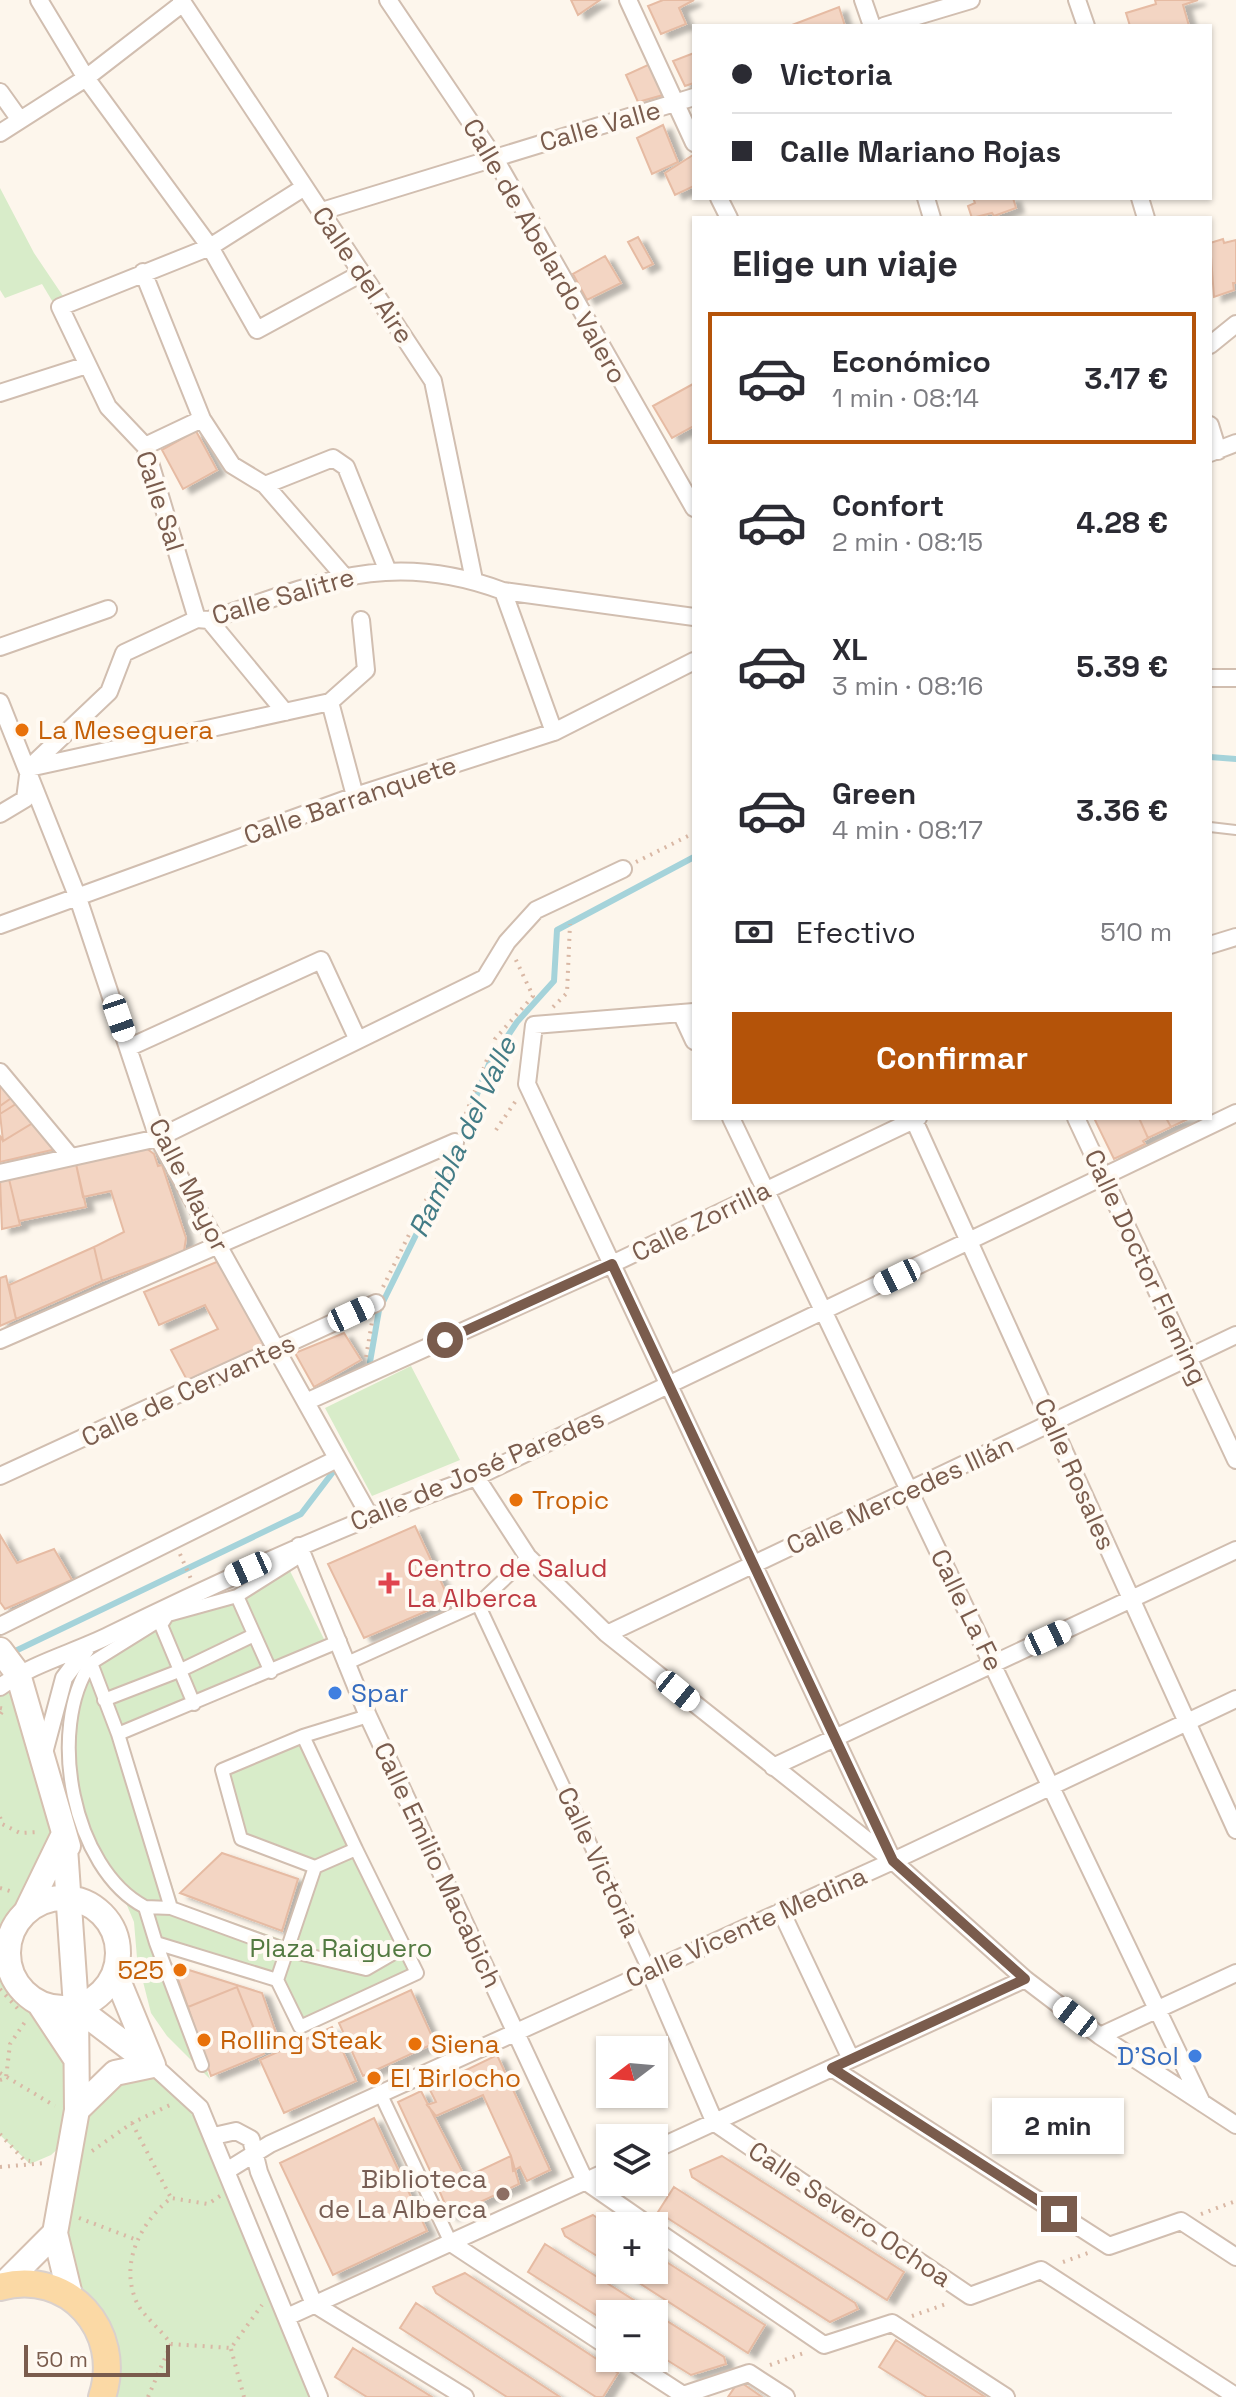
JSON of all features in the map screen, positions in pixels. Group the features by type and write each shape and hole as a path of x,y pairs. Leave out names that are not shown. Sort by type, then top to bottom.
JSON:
{"main road":[{"path":"0,1650 9,1680 44,1753 64,1833 74,1899 76,2059 56,2163 55,2233 70,2295"},
{"path":"64,1833 27,1910 15,1925 8,1957 18,1984 34,2010 76,2059"},
{"path":"27,1910 43,1901 74,1899 99,1911 111,1926 118,1944 115,1973 105,1990 76,2007 34,2010"},
{"path":"115,1973 153,2065"},
{"path":"76,2007 153,2065"},
{"path":"67,2109 115,2073 153,2065"},
{"path":"2,2286 55,2233"},
{"path":"2,2286 40,2283 70,2295 89,2313 104,2337 108,2366 102,2397"}],"street":[{"path":"39,0 86,78 210,247 257,330 362,273"},
{"name":"Calle de Abelardo Valero","path":"388,0 494,157 692,504"},
{"path":"628,0 692,139"},
{"path":"863,0 871,24"},
{"path":"891,24 971,0"},
{"path":"1077,0 1085,24"},
{"path":"0,133 86,78 182,2"},
{"name":"Calle del Aire","path":"182,2 433,381 474,580"},
{"path":"0,92 20,120"},
{"name":"Calle Valle","path":"322,211 692,98"},
{"path":"303,188 210,247 143,272 202,419 232,465 265,485 343,575"},
{"name":"Calle Sal","path":"143,272 60,307 108,407 145,446 203,620 285,712"},
{"path":"1212,343 1236,324"},
{"path":"0,393 87,365"},
{"path":"145,446 202,419"},
{"path":"1214,452 1236,443"},
{"path":"265,485 333,458 339,460 346,467 387,569"},
{"name":"Calle Salitre","path":"29,768 109,692 124,653 203,620 343,575 387,569 474,580 503,591 692,617"},
{"path":"503,591 554,732"},
{"path":"0,647 108,609"},
{"path":"0,814 25,799 29,768 330,702 366,670 361,620"},
{"name":"Calle Barranquete","path":"0,925 355,796 554,732 692,662"},
{"path":"1212,678 1236,678"},
{"name":"Calle Mayor","path":"0,702 29,768 78,898 158,1138 308,1401 369,1515"},
{"path":"330,702 355,796"},
{"path":"0,1173 158,1138 485,978 507,942 536,910 623,869"},
{"path":"1212,944 1236,937"},
{"path":"130,1047 321,960 357,1038"},
{"path":"692,1033 687,1012 534,1025 527,1084 893,1861"},
{"path":"0,1072 70,1156"},
{"name":"Calle de José Paredes","path":"9,1680 300,1550 369,1515 476,1477 1236,1113"},
{"name":"Calle La Fe","path":"732,1120 1202,2103"},
{"name":"Calle Zorrilla","path":"308,1401 612,1264 913,1120"},
{"name":"Calle Rosales","path":"915,1120 1236,1830"},
{"name":"Calle Doctor Fleming","path":"1077,1120 1236,1460"},
{"path":"0,1340 455,1142"},
{"name":"Calle de Cervantes","path":"0,1476 376,1303"},
{"name":"Calle Mercedes Illán","path":"607,1634 1236,1335"},
{"path":"0,1626 337,1459"},
{"path":"476,1477 528,1557 607,1634 893,1861 1025,1979 1100,2036 1236,2125"},
{"path":"300,1550 237,1596 168,1615 91,1663 79,1681 70,1710 75,1801 94,1854 111,1880 131,1901 145,1907 171,1908 286,1950 366,1969 404,1947"},
{"name":"Calle Emilio Macabich","path":"300,1550 340,1641 345,1664 368,1716 585,2181"},
{"path":"773,1767 1236,1550"},
{"path":"345,1664 478,1604 528,1557"},
{"path":"237,1596 271,1672"},
{"name":"Calle Victoria","path":"478,1604 649,1970 715,2123"},
{"path":"168,1615 161,1625 194,1704"},
{"path":"104,1700 179,1671 254,1635"},
{"path":"118,1734 340,1641"},
{"path":"44,1753 64,1678 90,1645"},
{"path":"91,1663 118,1734 171,1908"},
{"name":"Calle Vicente Medina","path":"232,2178 255,2154 270,2144 893,1861 1236,1699"},
{"path":"356,1849 315,1867 241,1839 222,1770 303,1736 368,1716"},
{"path":"303,1736 417,1973 300,2027 277,1980 315,1867"},
{"path":"145,1907 202,2065"},
{"path":"781,1911 851,2059"},
{"path":"156,1943 277,1980"},
{"path":"1100,2036 1236,1973"},
{"path":"668,2144 1025,1979"},
{"path":"153,2065 190,2095 214,2136 319,2397"},
{"path":"832,2068 1109,2246 1181,2221 1236,2257"},
{"path":"380,2093 451,2243 596,2339"},
{"name":"Calle Severo Ochoa","path":"715,2123 970,2296 1041,2270"},
{"path":"214,2136 228,2131 244,2133 251,2139 259,2172 314,2304 465,2397"},
{"path":"287,2317 596,2176"},
{"path":"585,2181 630,2212"},
{"path":"668,2238 824,2345 892,2323 1006,2397"},
{"path":"1041,2270 1234,2395"},
{"path":"648,2372 683,2395 749,2373 786,2397"}],"lane":[{"path":"1212,827 1236,830"}],"path":[{"path":"623,869 692,834"},
{"path":"534,1025 567,993 570,924"},
{"path":"496,1130 527,1084"},
{"path":"179,1552 190,1577"},
{"path":"0,1715 2,1709 11,1715"},
{"path":"0,1817 1,1824 20,1833 40,1834 40,1824"},
{"path":"3,2079 10,2044 34,2010"},
{"path":"0,2073 3,2079 67,2109"},
{"path":"0,2134 24,2160 56,2163 190,2095"},
{"path":"132,2123 171,2198"},
{"path":"0,2167 56,2163"},
{"path":"231,2348 171,2344 139,2306 131,2260 137,2240 153,2213 171,2198 208,2204 232,2178"},
{"path":"1181,2221 1236,2201"},
{"path":"73,2216 137,2240"},
{"path":"1041,2270 1109,2246"},
{"path":"244,2397 231,2348 259,2307 278,2295"},
{"path":"892,2323 970,2296"},
{"path":"148,2397 171,2344"},
{"path":"749,2373 824,2345"}],"green space":[{"path":"0,188 34,253 65,299 60,314 42,284 5,298 0,290"},
{"path":"411,1366 460,1460 372,1496 325,1408"},
{"name":"Plaza Raiguero","path":"289,1569 326,1643 123,1735 178,1903 283,1940 307,1865 239,1840 218,1770 303,1732 419,1975 296,2034 273,1981 164,1947 210,2079 167,2036 151,2013 137,1958 134,1922 126,1903 89,1856 78,1826 65,1770 63,1710 72,1681 102,1641"},
{"path":"18,1674 64,1833 27,1910 15,1926 8,1958 13,1976 24,1992 39,2003 76,2059 77,2109 115,2073 153,2065 190,2095 319,2397 102,2397 89,2313 55,2233 71,2137 51,2155 30,2164 0,2135 0,1684"}],"building":[{"path":"571,0 600,0 578,15"},
{"path":"663,0 694,0 679,8 686,24 661,34 648,6"},
{"path":"1155,0 1198,0 1183,5 1188,24 1129,24 1126,13 1156,4"},
{"path":"839,7 844,24 795,24"},
{"path":"692,54 692,84 685,86 673,61"},
{"path":"650,64 663,95 638,102 626,75"},
{"path":"663,125 678,162 652,174 637,138"},
{"path":"692,156 692,187 675,195 665,173"},
{"path":"974,200 1014,200 1016,208 994,216 992,213 971,216 968,206 975,203"},
{"path":"638,237 653,264 643,269 628,242"},
{"path":"1236,240 1234,290 1214,297 1212,270 1212,242"},
{"path":"605,256 621,283 587,300 573,274"},
{"path":"692,385 692,427 672,438 653,406"},
{"path":"196,431 217,470 183,489 162,450"},
{"path":"0,1079 14,1096 0,1106"},
{"path":"14,1096 19,1102 0,1114 0,1106"},
{"path":"19,1102 36,1121 3,1141 0,1114"},
{"path":"1095,1120 1140,1120 1148,1138 1143,1141 1145,1144 1114,1159"},
{"path":"1140,1120 1167,1120 1171,1127 1148,1138"},
{"path":"1167,1120 1186,1120 1171,1127"},
{"path":"36,1121 55,1143 52,1150 0,1162 0,1136 3,1141"},
{"path":"146,1148 154,1154 158,1166 162,1165 186,1238 184,1251 102,1281 94,1247 124,1232 111,1191 83,1197 76,1164"},
{"path":"76,1164 86,1207 19,1221 9,1179"},
{"path":"9,1179 20,1225 2,1229 0,1180"},
{"path":"94,1247 102,1281 16,1319 9,1285"},
{"path":"219,1261 270,1346 188,1382 171,1350 218,1329 205,1305 159,1325 144,1292"},
{"path":"6,1276 16,1319 0,1326 0,1278"},
{"path":"344,1333 361,1360 314,1387 295,1353"},
{"name":"Centro de Salud La Alberca","path":"415,1526 450,1601 364,1638 328,1564"},
{"path":"0,1535 17,1563 54,1549 72,1580 5,1609 0,1602"},
{"path":"222,1853 298,1879 282,1931 180,1893"},
{"path":"173,1965 262,1993 280,2044 263,2051 237,1987 188,2007"},
{"path":"237,1987 264,2054 211,2076 188,2007"},
{"path":"411,1990 435,2043 363,2076 339,2023"},
{"path":"332,2027 356,2081 284,2113 260,2060"},
{"path":"497,2055 550,2170 527,2181 520,2167 513,2171 511,2156 483,2095 436,2116 427,2105 436,2102 429,2088"},
{"path":"421,2091 465,2177 439,2190 398,2102"},
{"path":"374,2118 427,2231 333,2275 280,2163"},
{"path":"511,2156 519,2184 450,2216 439,2190"},
{"path":"722,2156 904,2272 887,2300 692,2177 690,2170"},
{"path":"674,2187 855,2303 858,2309 830,2322 668,2218 668,2212 658,2212"},
{"path":"593,2215 596,2217 596,2255 565,2236 562,2229"},
{"path":"545,2244 596,2276 596,2284 608,2284 634,2300 596,2300 596,2315 528,2272"},
{"path":"668,2263 765,2325 748,2353 641,2284 668,2284"},
{"path":"465,2273 596,2359 596,2372 618,2373 603,2397 596,2397 436,2293 433,2287"},
{"path":"416,2303 560,2397 507,2397 400,2328"},
{"path":"668,2322 724,2357 726,2364 691,2375 668,2361"},
{"path":"896,2340 985,2397 927,2397 879,2367"},
{"path":"353,2348 432,2397 367,2397 335,2377"},
{"path":"739,2381 762,2397 728,2397"}],"waterway":[{"name":"Rambla del Valle","path":"1212,757 1236,759"},
{"name":"Rambla del Valle","path":"370,1362 379,1310 445,1176 489,1064 517,1022 554,981 557,930 692,858"},
{"name":"Rambla del Valle","path":"9,1654 301,1514 333,1472"}],"place":[{"name":"La Meseguera","path":"22,730"},
{"name":"Tropic","path":"516,1500"},
{"name":"Centro de Salud La Alberca","path":"389,1583"},
{"name":"Spar","path":"335,1693"},
{"name":"525","path":"180,1970"},
{"name":"Rolling Steak","path":"204,2040"},
{"name":"Siena","path":"415,2044"},
{"name":"D'Sol","path":"1195,2056"},
{"name":"El Birlocho","path":"374,2078"},
{"name":"Biblioteca de La Alberca","path":"503,2194"}],"route":[{"path":"445,1340 612,1264 893,1861 1025,1979 832,2068 1059,2214"}]}
